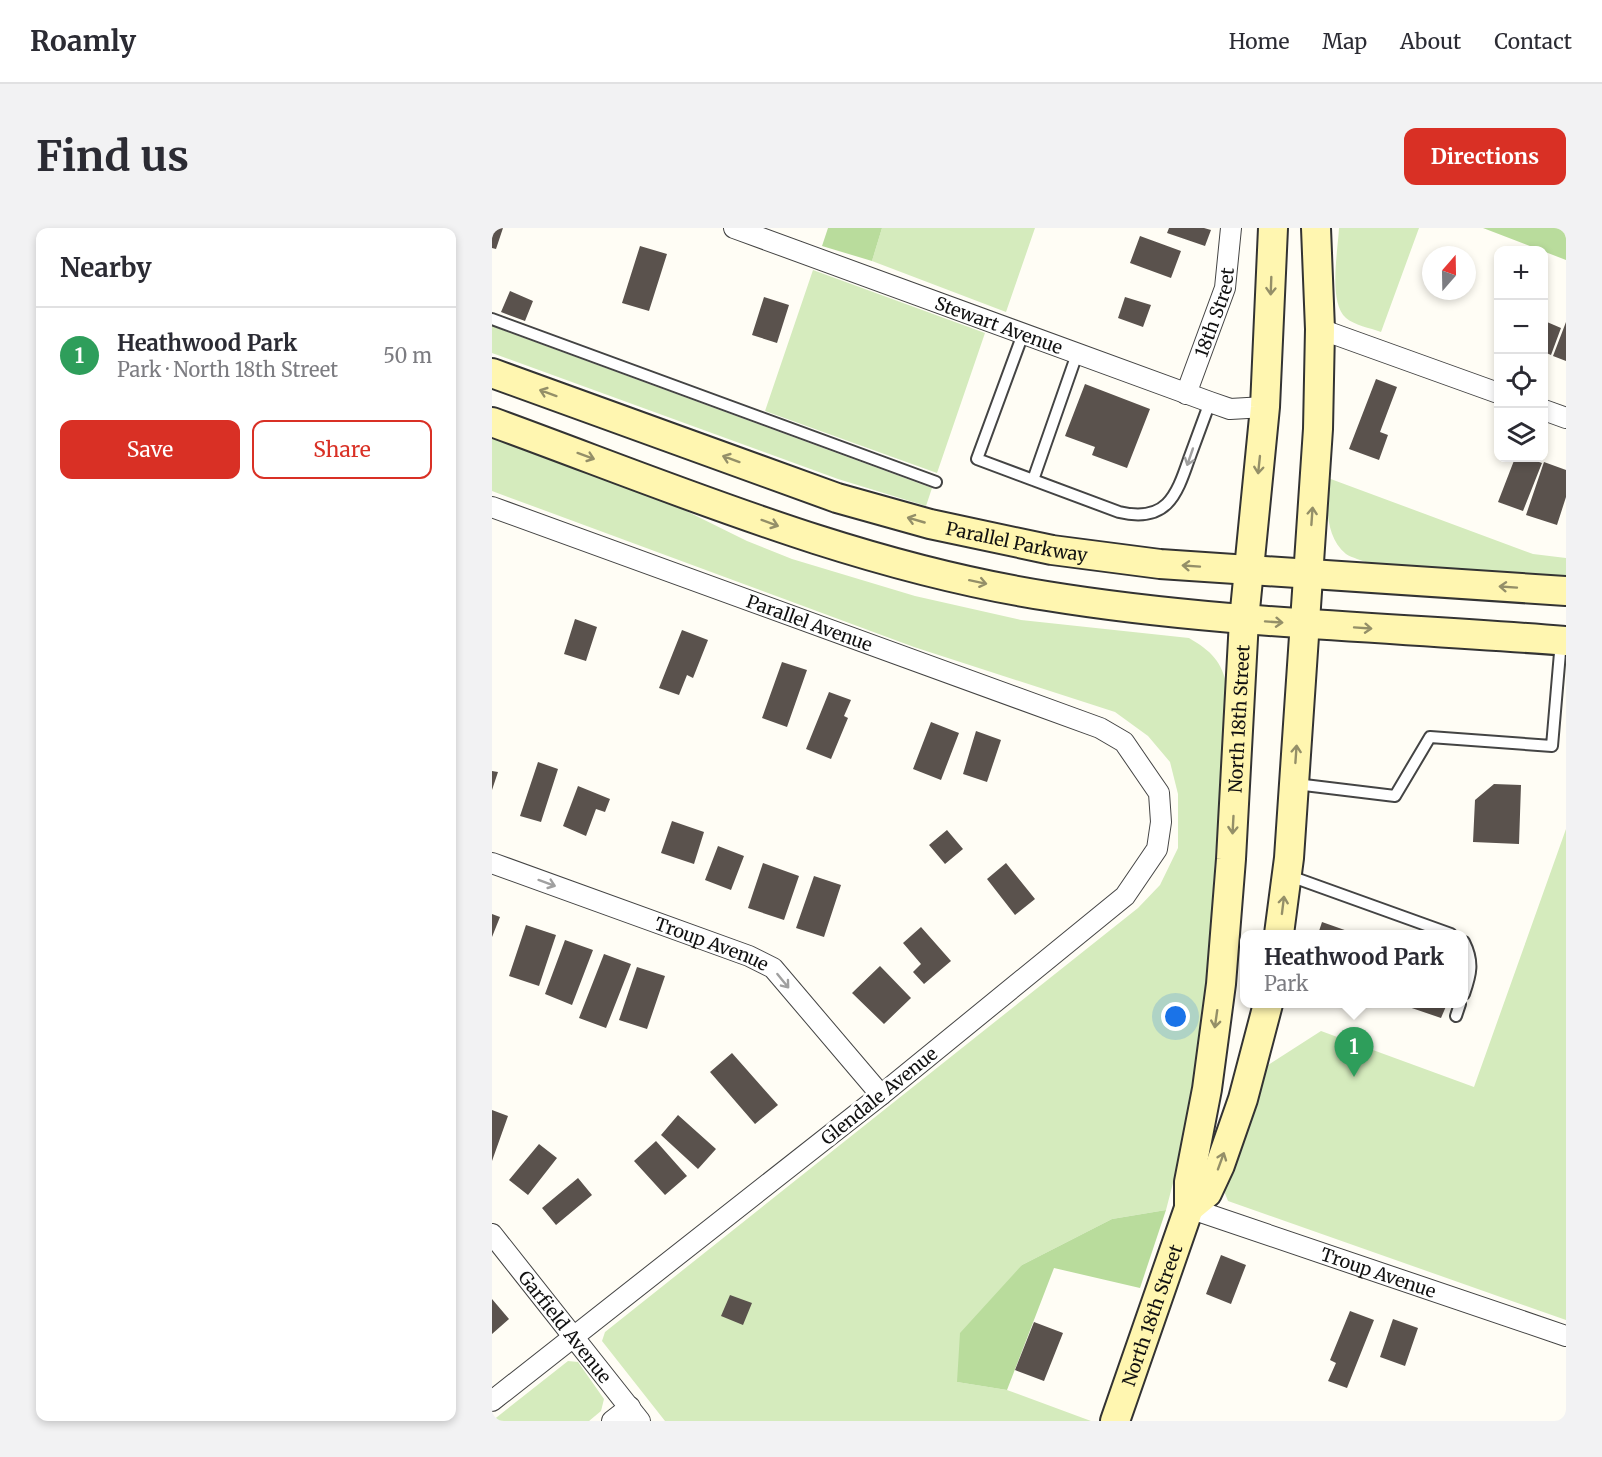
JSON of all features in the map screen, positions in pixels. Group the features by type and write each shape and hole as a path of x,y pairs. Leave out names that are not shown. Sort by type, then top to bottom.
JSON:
{"main road":[{"name":"North 18th Street","path":"1115,1421 1189,1208 1189,1182 1207,1089 1221,984 1231,859 1244,620 1265,407 1273,228"},
{"path":"1280,930 1294,784 1318,429 1320,329 1316,228"},
{"name":"Parallel Parkway","path":"492,373 837,498 930,524 1052,550 1160,564 1566,591"},
{"path":"492,422 824,543 921,569 1045,596 1244,620 1563,641"},
{"name":"North 18th Street","path":"1189,1208 1207,1193 1220,1165 1243,1099 1267,1008"}],"street":[{"name":"Stewart Avenue","path":"734,228 1230,409 1265,407"},
{"name":"18th Street","path":"1186,394 1225,288 1231,228"},
{"path":"1320,329 1494,392"},
{"path":"1548,411 1566,418"},
{"name":"Parallel Avenue","path":"492,507 1045,707 1100,728 1124,742"},
{"name":"Glendale Avenue","path":"492,1401 881,1095 1125,896 1141,876 1157,849 1161,822 1159,793 1124,742"},
{"name":"Troup Avenue","path":"492,863 749,956 773,968 881,1095"},
{"name":"Troup Avenue","path":"1189,1208 1566,1336"},
{"name":"Garfield Avenue","path":"492,1234 635,1414"},
{"path":"612,1421 635,1414"}],"lane":[{"path":"492,320 936,482"},
{"path":"1023,334 977,459 1119,512 1134,515 1151,514 1165,507 1178,492 1210,402"},
{"path":"1033,480 1077,354"},
{"path":"1294,784 1395,796 1430,737 1552,746 1563,641"},
{"path":"1287,875 1440,930"},
{"path":"1468,951 1472,970 1468,982"},
{"path":"1456,1016 1459,1008"}],"green space":[{"path":"828,228 882,228 872,261 822,246"},
{"path":"882,228 1035,228 1006,312 872,261"},
{"path":"1339,228 1419,228 1381,332 1353,323 1340,311 1335,276"},
{"path":"1483,228 1566,228 1566,260 1548,253 1548,246 1530,246"},
{"path":"813,270 985,333 937,473 765,411"},
{"path":"492,326 932,488 926,506 838,479 492,353"},
{"path":"492,438 670,503 747,541 792,559 915,596 1021,620 1189,638 1204,647 1219,663 1227,687 1203,1035 1192,1110 1166,1210 1112,1219 1022,1265 957,1382 1007,1390 1091,1421 665,1421 602,1341 605,1332 1138,908 1160,885 1178,848 1178,794 1170,762 1148,736 1115,712 914,647 492,491"},
{"path":"1328,478 1533,554 1566,558 1566,577 1368,563 1351,557 1339,547 1330,529 1327,508"},
{"path":"1566,829 1566,1320 1228,1201 1224,1191 1268,1065 1321,1031 1474,1087"},
{"path":"1166,1210 1140,1288 1054,1268 1007,1390 957,1382 960,1333 1022,1265 1112,1219"},
{"path":"568,1361 578,1362 604,1399 601,1411 589,1421 492,1421"}],"building":[{"path":"492,228 503,228 496,249 492,248"},
{"path":"1169,228 1211,230 1205,246 1167,233"},
{"path":"1140,236 1181,251 1171,278 1130,263"},
{"path":"640,246 667,254 649,311 622,303"},
{"path":"510,291 533,301 525,321 501,312"},
{"path":"764,297 789,305 777,343 752,335"},
{"path":"1125,297 1151,305 1143,327 1118,318"},
{"path":"1548,322 1561,328 1551,355 1548,354"},
{"path":"1566,322 1566,361 1553,356"},
{"path":"1376,379 1397,387 1380,432 1388,435 1379,460 1349,449"},
{"path":"1085,384 1150,409 1127,468 1092,455 1095,447 1065,436"},
{"path":"1513,462 1542,463 1523,511 1498,502"},
{"path":"1544,462 1566,470 1566,497 1557,525 1526,515"},
{"path":"575,619 597,627 586,661 564,654"},
{"path":"682,630 708,640 693,678 687,675 679,695 659,688"},
{"path":"782,662 807,670 787,727 762,718"},
{"path":"829,692 851,700 844,716 848,718 831,759 806,749"},
{"path":"931,722 959,733 941,780 913,769"},
{"path":"976,731 1001,740 987,782 963,774"},
{"path":"538,762 558,769 541,822 520,816"},
{"path":"492,771 498,772 492,790"},
{"path":"1494,784 1521,785 1519,844 1473,842 1475,800"},
{"path":"578,786 610,799 605,812 596,809 586,836 563,826"},
{"path":"672,821 704,832 694,864 661,853"},
{"path":"947,830 963,849 945,864 929,845"},
{"path":"718,846 744,856 731,890 705,880"},
{"path":"763,863 799,876 784,920 748,908"},
{"path":"1006,863 1035,899 1015,915 987,879"},
{"path":"814,876 841,885 824,937 796,928"},
{"path":"492,914 500,917 492,937"},
{"path":"1322,922 1345,930 1319,930"},
{"path":"526,925 556,935 539,986 509,976"},
{"path":"921,927 951,961 924,984 913,972 921,964 903,943"},
{"path":"565,940 593,950 572,1005 545,994"},
{"path":"604,954 631,964 606,1028 579,1018"},
{"path":"880,966 911,998 884,1024 852,993"},
{"path":"637,967 665,976 647,1029 619,1020"},
{"path":"1412,1008 1445,1008 1441,1018"},
{"path":"732,1053 778,1105 755,1124 710,1072"},
{"path":"492,1110 508,1116 492,1161"},
{"path":"678,1115 716,1149 698,1169 661,1135"},
{"path":"656,1141 687,1176 665,1195 634,1161"},
{"path":"539,1144 557,1158 528,1195 509,1180"},
{"path":"578,1178 592,1195 556,1225 542,1208"},
{"path":"1221,1255 1246,1265 1231,1304 1206,1294"},
{"path":"730,1295 752,1303 743,1325 721,1316"},
{"path":"492,1299 509,1319 492,1334"},
{"path":"1350,1311 1374,1320 1347,1388 1328,1381 1336,1363 1330,1360"},
{"path":"1393,1319 1418,1328 1405,1366 1380,1357"},
{"path":"1034,1322 1063,1333 1044,1381 1015,1370"}],"place":[{"name":"Heathwood Park","path":"1354,1077"}]}
